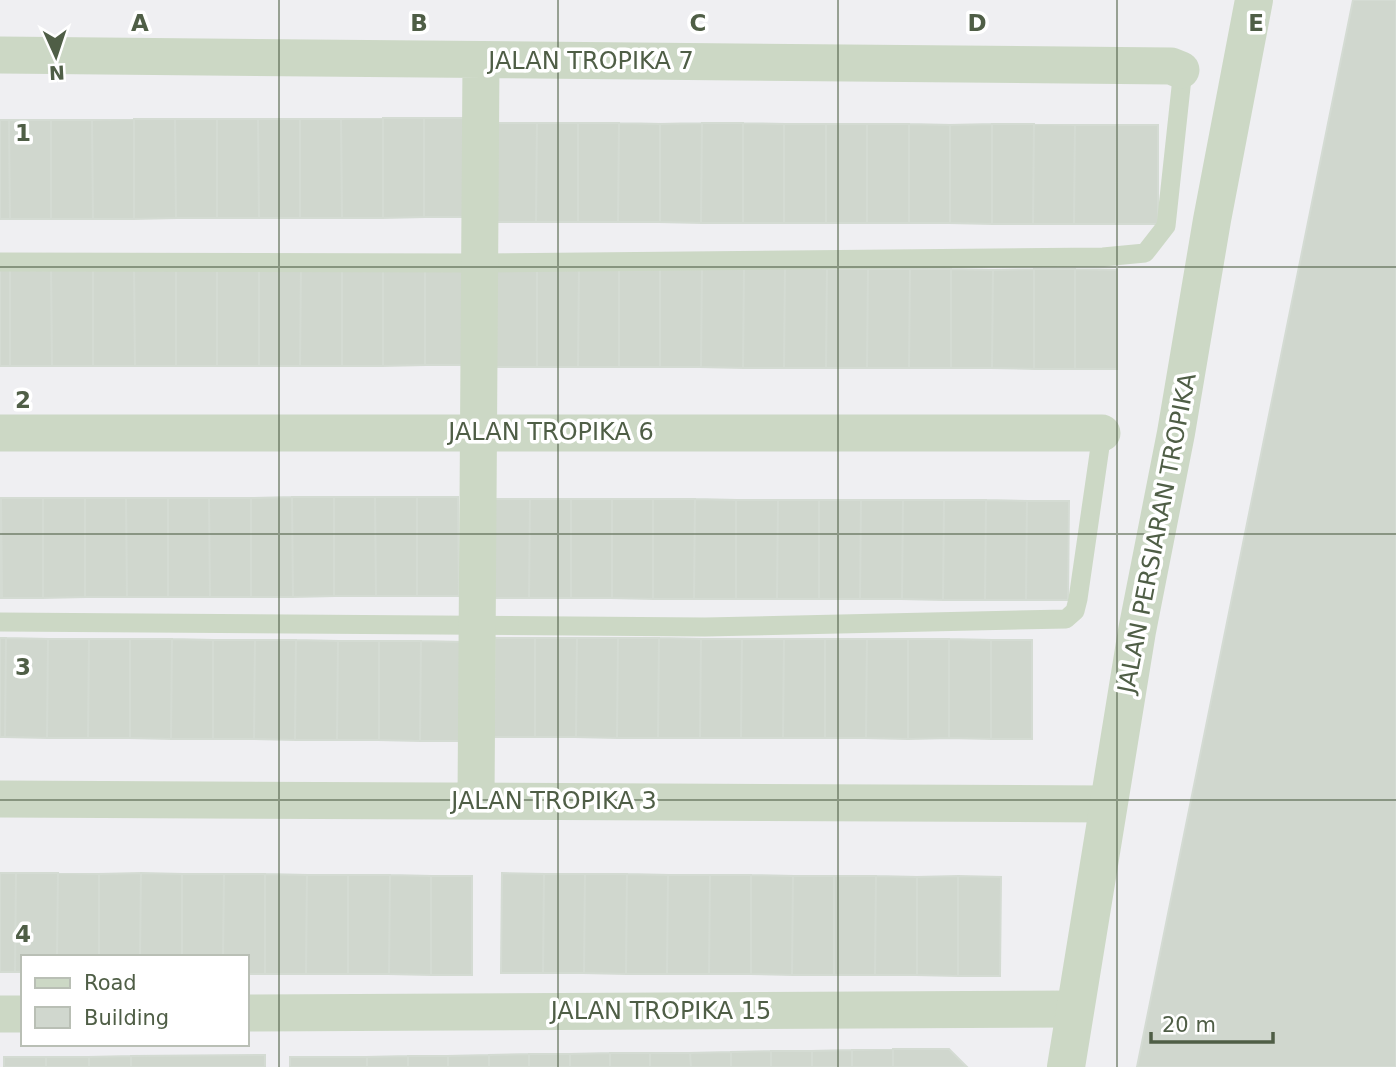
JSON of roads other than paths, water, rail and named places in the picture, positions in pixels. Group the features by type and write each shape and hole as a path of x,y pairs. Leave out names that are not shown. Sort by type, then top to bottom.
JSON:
{"street":[{"name":"JALAN PERSIARAN TROPIKA","path":"1066,1067 1137,631 1177,433 1212,220 1254,0"},
{"name":"JALAN TROPIKA 7","path":"0,55 1171,66 1181,70"},
{"path":"476,800 481,60"},
{"name":"JALAN TROPIKA 6","path":"0,433 1102,433"},
{"name":"JALAN TROPIKA 3","path":"0,799 1108,804"},
{"name":"JALAN TROPIKA 15","path":"248,1013 1075,1009"},
{"path":"0,1014 21,1014"}],"lane":[{"path":"0,262 480,263 1103,257 1145,253 1166,226 1181,70"},
{"path":"0,622 705,627 1066,619 1075,611 1079,599 1102,433"}]}
